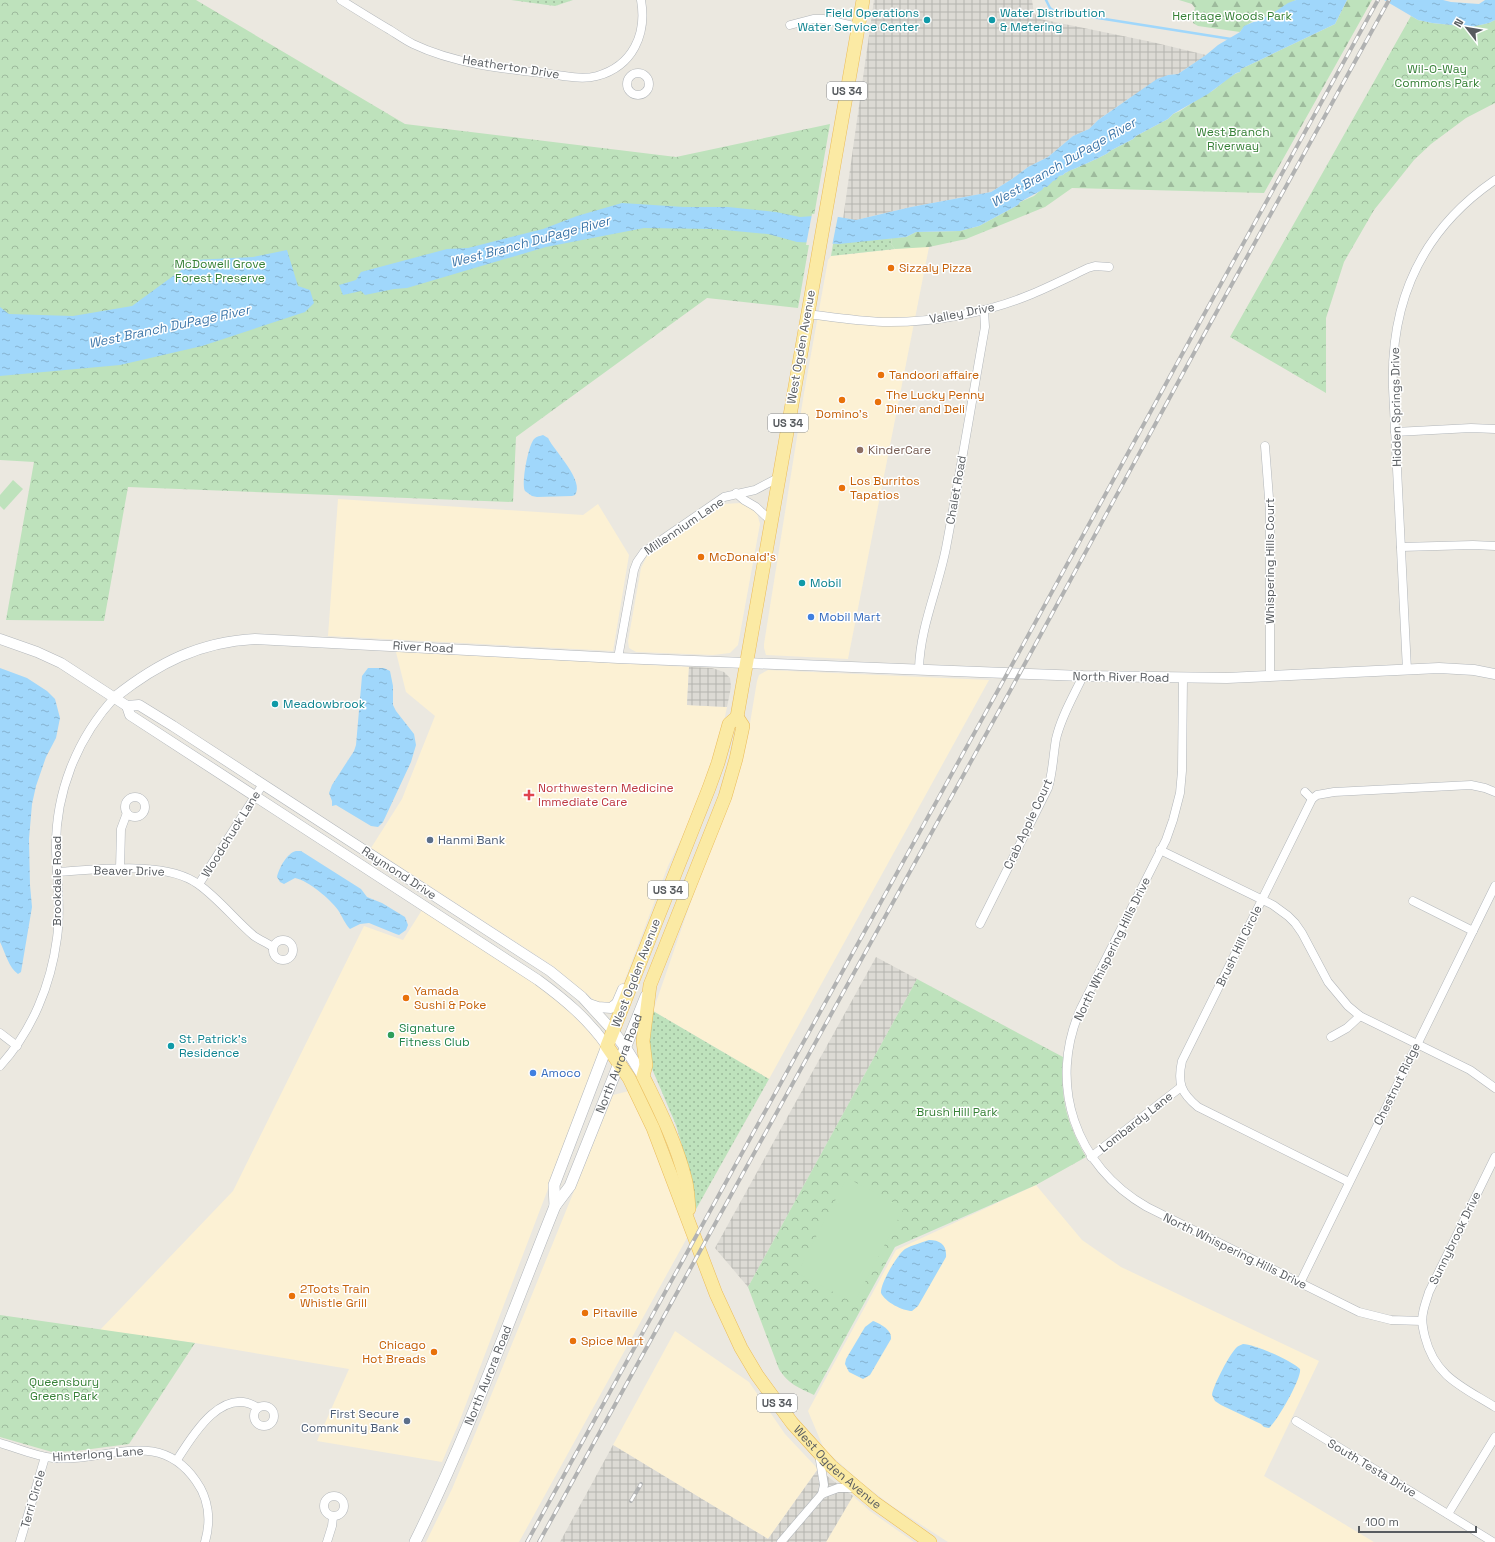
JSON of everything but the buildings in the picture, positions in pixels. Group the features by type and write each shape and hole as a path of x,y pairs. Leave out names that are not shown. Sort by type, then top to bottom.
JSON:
{"main road":[{"name":"West Ogden Avenue","path":"863,0 737,717 729,724 711,782 607,1046 629,1078 653,1128 716,1294 741,1348 757,1375 783,1411 819,1454 857,1488 892,1516 930,1542"},
{"name":"West Ogden Avenue","path":"678,918 731,775 743,726 737,717"},
{"name":"North Aurora Road","path":"415,1542 439,1493 469,1424 555,1206 570,1186 678,918"},
{"name":"West Ogden Avenue","path":"650,985 643,1041 646,1065 643,1076 666,1122 686,1179 690,1224"},
{"name":"Raymond Drive","path":"613,1031 643,1076"},
{"name":"North Aurora Road","path":"555,1206 554,1185 607,1046"}],"street":[{"name":"Heatherton Drive","path":"341,0 413,44 436,53 461,60 508,69 581,78 609,72 621,64"},
{"path":"631,76 621,64 631,53 641,32 643,16 641,0"},
{"path":"790,25 813,19 823,19 858,27"},
{"name":"Hidden Springs Drive","path":"1407,670 1395,432 1393,354 1398,319 1410,281 1429,245 1443,226 1471,197 1495,180"},
{"name":"Valley Drive","path":"807,314 859,321 907,322 951,317 984,310 1031,294 1088,268 1095,266 1109,267"},
{"name":"Chalet Road","path":"919,669 925,625 946,548 984,334 984,310"},
{"path":"1395,432 1471,428 1495,430"},
{"name":"Whispering Hills Court","path":"1265,446 1270,511 1270,676"},
{"name":"Millennium Lane","path":"618,658 634,570 640,556 724,497 758,488 778,478"},
{"name":"Millennium Lane","path":"736,493 756,507 771,521"},
{"path":"1401,547 1473,544 1495,546"},
{"name":"Raymond Drive","path":"0,639 62,663 127,706 130,715 538,980 589,1022 607,1046"},
{"name":"River Road","path":"115,697 148,673 183,654 210,645 243,639 319,641 618,658 746,662"},
{"name":"North River Road","path":"746,662 919,669 968,673 1183,678 1461,669 1495,674"},
{"name":"Crab Apple Court","path":"980,924 1048,788 1052,776 1056,739 1061,722 1083,676"},
{"name":"North Whispering Hills Drive","path":"1183,678 1182,771 1180,793 1173,820 1160,850 1081,1008 1070,1040 1067,1069 1069,1101 1077,1129 1091,1157 1097,1165 1116,1184 1137,1201 1359,1312 1386,1319 1422,1321"},
{"name":"Brookdale Road","path":"0,1066 16,1046 39,1006 52,963 57,937 58,917 57,819 60,800 67,776 83,742 100,714 115,697"},
{"name":"Raymond Drive","path":"127,706 139,705 538,963 563,981 588,1003 613,1031"},
{"name":"Woodchuck Lane","path":"199,884 263,784"},
{"path":"1304,792 1312,800 1317,795 1334,792 1463,786 1476,786 1495,792"},
{"name":"Brush Hill Circle","path":"1181,1087 1180,1074 1184,1056 1312,800"},
{"path":"120,869 121,829 127,813"},
{"path":"1160,850 1273,906 1288,916 1302,933 1328,982 1348,1006 1360,1016 1470,1070 1495,1088"},
{"name":"Beaver Drive","path":"57,872 120,869 164,871 183,875 199,884 255,937 273,947"},
{"name":"Chestnut Ridge","path":"1300,1283 1495,886"},
{"path":"1413,901 1473,931"},
{"path":"588,1003 598,1007 611,1008 617,1003 627,980 637,971"},
{"path":"1331,1037 1347,1028 1360,1016"},
{"path":"0,1034 16,1046"},
{"path":"1181,1087 1192,1102 1202,1109 1349,1182"},
{"name":"Lombardy Lane","path":"1091,1157 1181,1087"},
{"name":"Sunnybrook Drive","path":"1422,1321 1422,1314 1429,1292 1495,1157"},
{"path":"1422,1321 1422,1327 1428,1349 1436,1364 1446,1376 1495,1407"},
{"path":"176,1460 197,1429 215,1412 232,1403 241,1402 248,1403 258,1408"},
{"name":"South Testa Drive","path":"1296,1421 1493,1542"},
{"path":"1448,1514 1495,1437"},
{"name":"Hinterlong Lane","path":"0,1443 45,1457 65,1458 130,1450 143,1450 155,1452 176,1460 192,1476 204,1496 208,1518 205,1542"},
{"path":"781,1542 822,1494 824,1485 819,1454"},
{"name":"Terri Circle","path":"20,1542 45,1457"},
{"path":"822,1494 838,1488 857,1488"},
{"path":"327,1542 333,1517"}],"shaded area":[{"path":"874,0 1032,0 1034,13 1040,19 1152,42 1206,55 1178,74 1168,75 1128,99 1098,120 1089,129 1073,136 1048,157 1028,167 991,192 911,207 856,220 843,219"},
{"path":"914,247 929,247 848,659 766,655 764,644 804,393 828,260 831,256"},
{"path":"338,499 583,515 598,504 629,555 613,651 328,636"},
{"path":"741,503 752,507 757,513 760,524 738,645 730,653 713,655 636,652 629,648 628,641 641,568 647,556 723,504"},
{"path":"396,652 689,667 687,705 727,707 719,746 690,821 668,866 621,990 614,1001 606,1004 595,1001 553,966 371,848 402,799 435,716 406,692"},
{"path":"689,667 712,668 724,672 730,678 731,687 727,707 687,705"},
{"path":"768,670 989,680 769,1079 653,1011 698,881 734,788 748,735 759,675"},
{"path":"422,910 532,981 554,997 583,1023 600,1043 601,1050 458,1425 442,1462 317,1441 349,1369 195,1343 100,1330 233,1191 364,926 403,940"},
{"path":"876,957 917,979 748,1287 715,1248"},
{"path":"629,1091 651,1136 688,1236 519,1542 426,1542 452,1489 613,1095"},
{"path":"1036,1185 1082,1240 1121,1267 1319,1361 1264,1476 1374,1542 948,1542 892,1506 862,1483 824,1449 808,1411 896,1250"},
{"path":"675,1331 749,1382 785,1434 818,1469 768,1539 613,1445"},
{"path":"613,1445 768,1539 818,1469 853,1496 826,1542 560,1542"},
{"path":"853,1496 870,1511 914,1542 826,1542"}],"green space":[{"name":"McDowell Grove Forest Preserve","path":"0,0 196,0 405,124 676,157 830,124 798,308 707,298 516,437 513,502 128,487 104,621 6,620 34,462 0,460"},
{"path":"511,0 573,0 555,6"},
{"name":"Heritage Woods Park","path":"1179,0 1296,0 1271,15 1246,25 1240,32 1198,26 1193,23 1195,8 1192,4"},
{"name":"West Branch Riverway","path":"1347,0 1372,0 1264,193 1072,188 1045,207 966,239 929,247 895,249 891,244 892,238 906,237 916,232 960,231 979,226 1018,205 1020,202 1034,196 1058,176 1103,156 1168,119 1173,114 1209,93 1231,76 1240,72 1241,69 1335,24"},
{"name":"Wil-O-Way Commons Park","path":"1411,16 1418,20 1432,23 1471,27 1495,20 1495,103 1466,118 1431,144 1414,160 1374,210 1344,262 1326,318 1326,393 1230,337"},
{"path":"892,238 891,244 895,249 831,256 833,244"},
{"path":"13,480 23,489 4,510 0,506 0,495"},
{"name":"Brush Hill Park","path":"917,979 1063,1057 1062,1072 1066,1109 1079,1144 1086,1157 1036,1185 895,1247 814,1395 790,1382 782,1374 748,1287"},
{"path":"653,1011 769,1079 695,1211 685,1156 676,1125 650,1064 648,1043"},
{"path":"847,1178 904,1208 854,1303 797,1273"},
{"name":"Queensbury Greens Park","path":"0,1315 195,1343 129,1444 76,1451 52,1452 0,1437"}],"water":[{"name":"West Branch DuPage River","path":"1296,0 1347,0 1335,24 1241,69 1240,72 1236,73 1208,94 1173,114 1168,119 1103,156 1059,176 1047,187 1044,187 1042,190 1020,202 1018,205 979,226 960,231 916,232 906,237 839,244 797,242 768,234 714,229 644,228 546,247 407,288 365,295 361,291 343,295 339,285 356,280 361,272 447,249 468,248 543,229 577,216 622,203 684,207 728,207 776,212 800,217 827,215 856,220 911,207 991,192 1028,167 1048,157 1073,136 1089,129 1098,120 1157,79 1168,75 1178,74 1218,45 1240,32 1244,26 1270,15 1288,3"},
{"path":"1384,0 1443,0 1479,4 1485,0 1495,0 1495,20 1471,27 1432,23 1418,20"},
{"name":"West Branch DuPage River","path":"287,250 298,286 310,290 314,303 305,312 202,346 120,365 0,376 0,307 9,314 73,316 132,306 195,260 253,257"},
{"path":"543,435 548,438 573,475 577,489 575,495 537,497 532,496 525,491 524,481 527,457 534,439"},
{"path":"0,668 27,678 47,691 55,699 60,718 56,738 46,757 36,786 32,804 29,839 32,907 21,972 18,974 10,964 0,942"},
{"path":"368,668 384,668 390,671 393,686 393,705 414,734 416,745 411,762 383,822 378,827 371,826 336,805 332,806 329,793 332,785 354,751 356,745 362,676"},
{"path":"301,851 361,889 367,897 382,903 405,917 408,925 406,930 399,935 369,923 360,924 350,929 338,910 325,896 313,887 295,878 284,884 280,882 277,877 282,865 293,852"},
{"path":"929,1240 939,1242 944,1246 946,1257 918,1306 912,1311 899,1308 886,1300 881,1293 883,1283 894,1263 905,1249"},
{"path":"873,1321 888,1330 891,1339 870,1375 863,1379 849,1372 845,1364 846,1359 865,1327"},
{"path":"1243,1344 1273,1354 1300,1369 1300,1374 1288,1399 1278,1417 1269,1428 1264,1427 1261,1424 1221,1405 1215,1401 1212,1395 1226,1362 1234,1350"}],"pier":[{"path":"827,213 838,216 832,246 806,245 812,214"}],"waterway":[{"path":"1046,0 1050,8 1054,11 1231,39"}],"railway":[{"path":"527,1542 1378,0"},
{"path":"539,1542 1010,691 1200,342 1389,0"},
{"path":"631,1501 641,1484"}],"place":[{"name":"Field Operations Water Service Center","path":"927,20"},
{"name":"Water Distribution & Metering","path":"992,20"},
{"name":"Sizzaly Pizza","path":"891,268"},
{"name":"Tandoori affaire","path":"881,375"},
{"name":"Domino's","path":"842,400"},
{"name":"The Lucky Penny Diner and Deli","path":"878,402"},
{"name":"KinderCare","path":"860,450"},
{"name":"Los Burritos Tapatios","path":"842,488"},
{"name":"McDonald's","path":"701,557"},
{"name":"Mobil","path":"802,583"},
{"name":"Mobil Mart","path":"811,617"},
{"name":"Meadowbrook","path":"275,704"},
{"name":"Northwestern Medicine Immediate Care","path":"529,795"},
{"name":"Hanmi Bank","path":"430,840"},
{"name":"Yamada Sushi & Poke","path":"406,998"},
{"name":"Signature Fitness Club","path":"391,1035"},
{"name":"St. Patrick's Residence","path":"171,1046"},
{"name":"Amoco","path":"533,1073"},
{"name":"2Toots Train Whistle Grill","path":"292,1296"},
{"name":"Pitaville","path":"585,1313"},
{"name":"Spice Mart","path":"573,1341"},
{"name":"Chicago Hot Breads","path":"434,1352"},
{"name":"First Secure Community Bank","path":"407,1421"}]}
